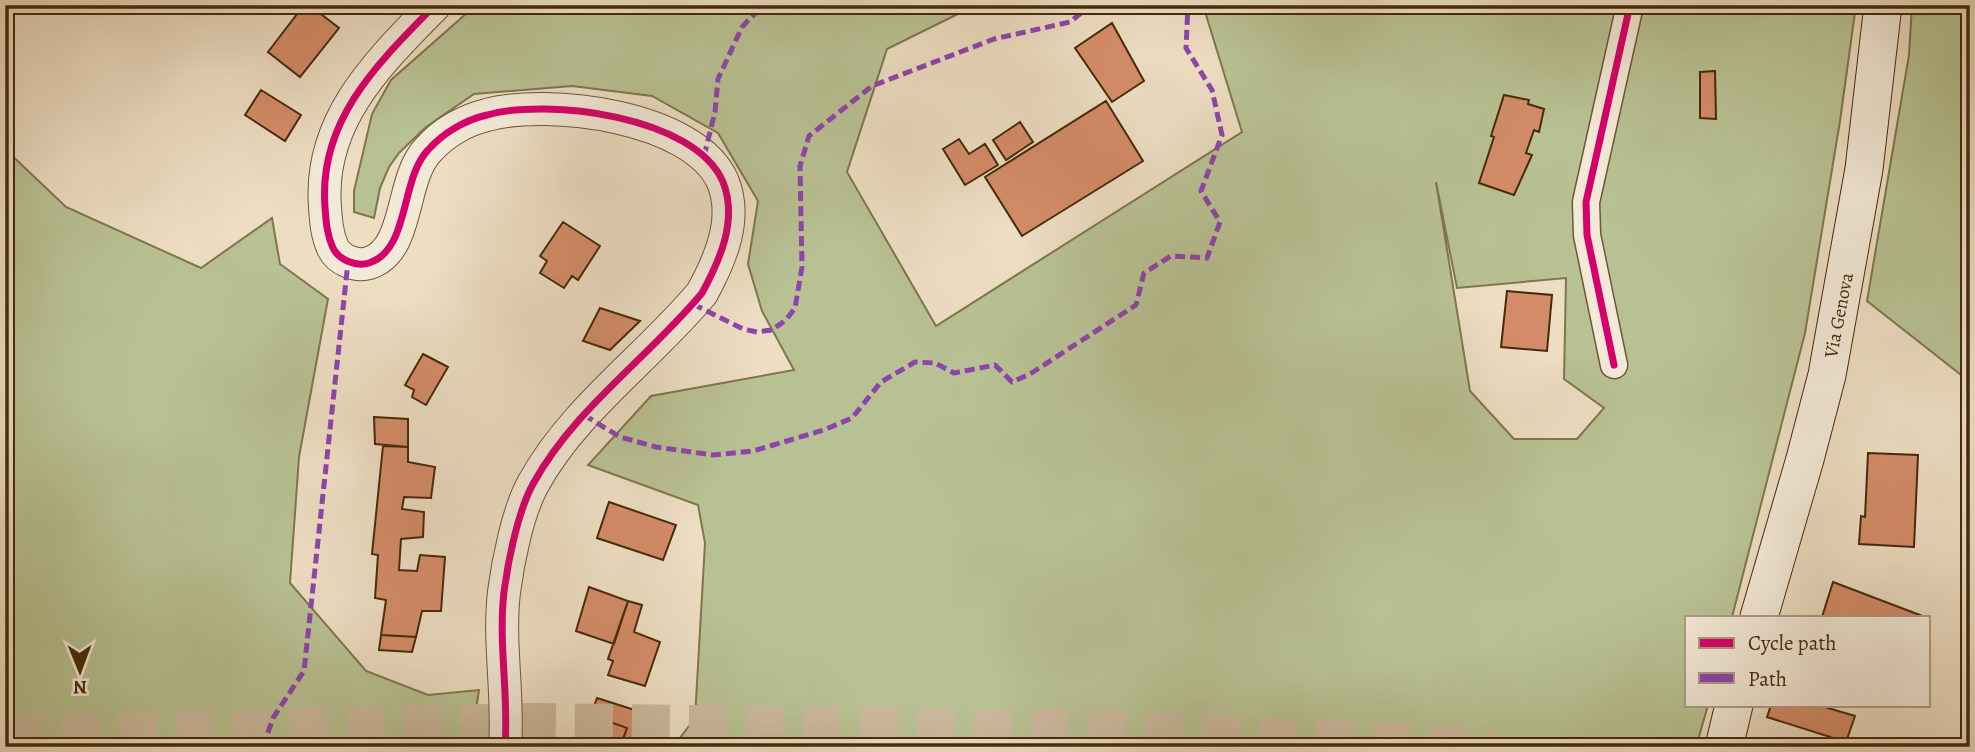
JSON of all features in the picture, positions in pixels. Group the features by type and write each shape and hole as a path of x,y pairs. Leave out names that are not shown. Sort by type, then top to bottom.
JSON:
{"main road":[{"name":"Via Genova","path":"1759,616 1805,459 1829,363 1864,169 1883,5"},
{"path":"1724,747 1734,706"}],"street":[{"path":"435,5 378,64 339,122 326,165 324,193 328,238 336,254 348,262 368,264 383,256 394,242 415,167 428,149 465,122 488,114 550,108 596,113 637,122 678,139 704,156 715,166 727,199 728,226 723,248 702,293 574,424 531,486 514,541 504,593 505,747"},
{"path":"1614,365 1587,235 1586,202 1629,5"}],"green space":[{"path":"476,5 976,5 887,49 847,172 936,326 1242,132 1203,5 1856,5 1805,333 1732,616 1685,616 1685,706 1708,706 1696,747 673,747 695,718 705,543 698,505 588,465 651,396 794,370 762,311 748,264 758,201 718,133 652,96 572,86 474,94 426,127 399,153 389,167 380,188 374,218 354,212 354,191 372,114 391,80","holes":["1436,182 1457,288 1566,278 1564,379 1604,408 1577,439 1514,439 1470,391"]},
{"path":"1912,5 1970,5 1970,382 1867,301 1909,55"},
{"path":"5,149 66,207 201,268 272,218 280,264 328,299 299,457 290,583 366,671 428,695 479,690 470,747 5,747"}],"building":[{"path":"304,5 309,5 339,28 300,77 268,52"},
{"path":"1430,5 1442,5 1441,12 1430,13"},
{"path":"1442,5 1469,5 1469,14 1441,12"},
{"path":"1112,23 1144,81 1112,102 1075,48"},
{"path":"1715,71 1716,119 1700,118 1700,72"},
{"path":"261,90 301,115 285,141 245,115"},
{"path":"1504,95 1529,100 1528,104 1544,109 1539,132 1534,130 1526,153 1532,155 1514,195 1479,183"},
{"path":"1106,101 1143,161 1022,236 985,177"},
{"path":"1020,122 1033,142 1006,160 993,140"},
{"path":"959,139 969,154 985,144 998,165 965,185 943,149"},
{"path":"563,222 600,246 578,280 572,276 564,288 540,273 547,261 540,256"},
{"path":"1507,291 1552,295 1547,351 1501,347"},
{"path":"600,308 640,321 610,350 583,341"},
{"path":"423,354 448,367 426,405 412,397 414,390 405,385"},
{"path":"374,417 408,419 408,447 375,444"},
{"path":"383,446 408,447 408,462 435,467 431,498 404,497 402,509 424,512 423,537 401,539 399,570 417,571 420,555 445,557 441,611 422,611 416,637 381,635 386,600 375,598 378,555 372,554"},
{"path":"1868,453 1918,455 1914,547 1859,544 1861,516 1865,517"},
{"path":"609,502 676,525 663,560 597,538"},
{"path":"1833,582 1922,616 1822,616"},
{"path":"589,587 628,601 614,644 576,631"},
{"path":"628,601 642,605 634,632 660,642 645,686 608,675 613,661 608,659"},
{"path":"381,635 416,637 412,652 379,650"},
{"path":"597,698 641,712 634,732 656,740 653,747 620,747 627,728 591,715"},
{"path":"1771,706 1821,706 1855,716 1846,742 1767,717"},
{"path":"591,715 627,728 620,747 579,747"}],"tunnel":[{"path":"5,734 528,722 1116,729 1493,747"}],"marked path":[{"path":"704,156 715,112 718,79 742,27 763,5"},
{"path":"693,304 743,329 757,332 772,330 786,320 795,308 802,267 800,166 809,136 872,86 994,39 1070,22 1091,5"},
{"path":"584,415 620,437 656,447 713,455 753,451 824,430 852,418 881,382 915,362 935,363 954,373 995,365 1012,382 1030,374 1136,305 1144,273 1171,256 1207,258 1220,222 1201,191 1222,135 1212,90 1186,48 1188,5"},
{"path":"263,747 273,718 304,671 348,262"}],"cycle path":[{"path":"435,5 393,48 356,95 331,147 325,176 326,223 333,248 344,259 359,264 369,263 382,256 392,244 419,163 440,138 471,120 513,110 581,111 617,117 652,127 683,141 707,159 723,182 729,211 721,253 702,293 569,432 550,457 528,495 514,536 502,611 505,747"},
{"path":"1614,365 1587,235 1586,202 1630,5"}]}
